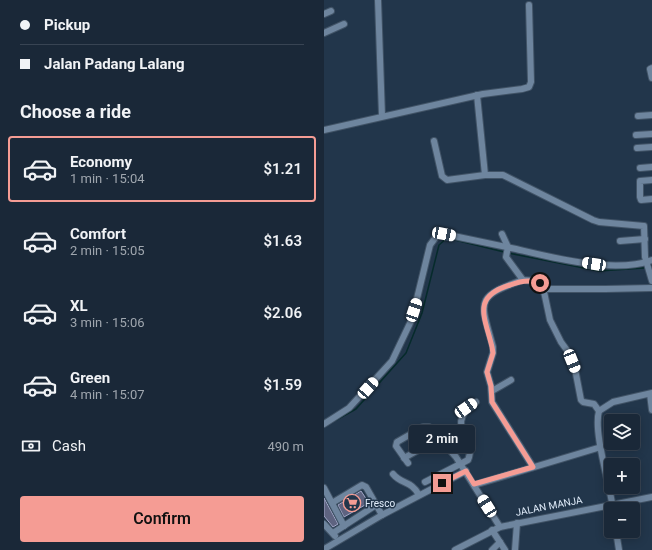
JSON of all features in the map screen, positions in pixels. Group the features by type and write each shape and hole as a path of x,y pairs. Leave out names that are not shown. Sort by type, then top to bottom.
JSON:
{"street":[{"path":"378,0 382,116"},
{"path":"324,130 477,95 529,87 531,84 529,5"},
{"path":"324,14 330,11"},
{"path":"324,33 344,24"},
{"path":"651,68 652,78"},
{"path":"477,95 485,175"},
{"path":"638,116 652,115"},
{"path":"636,135 652,134"},
{"path":"434,141 442,176 445,179 449,180 485,175 506,176 599,222 644,226 644,252 649,261 652,281"},
{"path":"637,148 652,147"},
{"path":"640,168 652,167"},
{"path":"652,180 640,181 639,191 641,200 652,199"},
{"path":"324,424 349,408 392,361 412,319 430,246 436,237 444,234 507,250 608,265 634,265 649,261"},
{"path":"502,234 507,250 523,280"},
{"path":"620,241 645,239"},
{"path":"533,467 492,402 492,391 487,372 493,353 484,312 484,305 492,292 523,280 536,281 540,283 543,289 550,320 561,342 569,353 575,368 581,400 583,402 594,404 599,411"},
{"path":"543,289 652,288"},
{"path":"492,391 511,380"},
{"path":"612,502 601,447 597,417 599,411 613,402 651,393 652,410"},
{"path":"425,482 468,460 470,452 462,430 462,415 466,408 476,402"},
{"path":"440,438 406,460 396,445 398,441 425,426 430,428 440,438 461,463 500,527"},
{"path":"474,484 601,447"},
{"path":"326,547 382,514 466,471"},
{"path":"393,474 398,479 414,487 419,495"},
{"path":"332,503 362,486 366,487 382,514"},
{"path":"324,488 344,526"},
{"name":"JALAN MANJA","path":"630,502 652,497"},
{"path":"333,533 376,505"},
{"name":"JALAN MANJA","path":"455,550 500,527 604,508"},
{"path":"515,550 517,523"},
{"path":"324,524 333,533 337,541"},
{"path":"492,530 505,550"},
{"path":"617,538 619,550"},
{"path":"492,550 500,542"}],"building":[{"path":"361,491 367,500 365,505 344,517 338,505"},
{"path":"324,498 338,524 333,527 324,516"}],"waterway":[{"path":"336,420 356,409 406,353 422,313 439,245 447,238 504,252"},
{"path":"508,253 599,271 644,268"}],"place":[{"name":"Fresco","path":"352,503"}],"route":[{"path":"442,483 466,471 474,484 533,467 492,402 491,386 487,372 493,353 484,312 484,305 489,295 499,289 523,280 536,281 540,283"}]}
